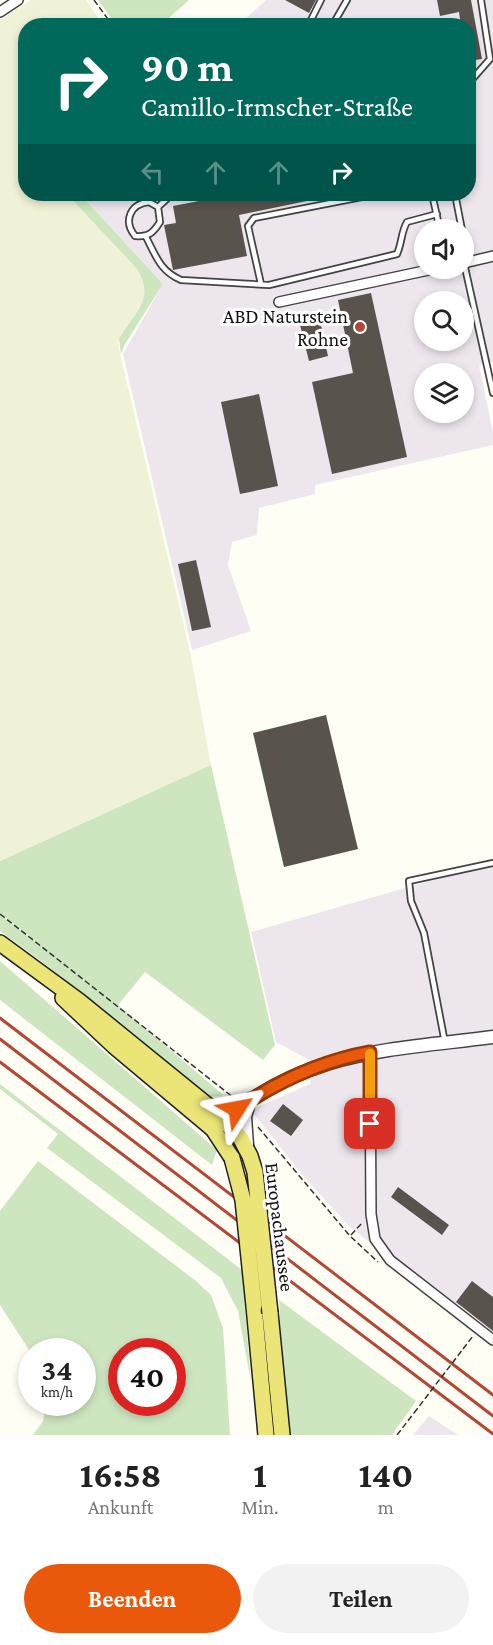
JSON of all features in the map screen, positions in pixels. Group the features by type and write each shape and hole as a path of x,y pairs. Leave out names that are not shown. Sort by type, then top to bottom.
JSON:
{"main road":[{"name":"Europachaussee","path":"0,943 43,975 62,998 98,1033 247,1148 255,1172 282,1435"},
{"name":"Europachaussee","path":"218,1124 232,1158 243,1200 266,1435"}],"street":[{"path":"0,12 18,0"},
{"path":"474,261 493,256"},
{"path":"279,302 414,273"},
{"path":"218,1124 294,1075 335,1060 370,1052 493,1037"},
{"path":"370,1052 370,1214 375,1239 390,1260 493,1340"},
{"path":"246,1106 247,1148"}],"lane":[{"path":"312,18 321,0"},
{"path":"336,18 346,0"},
{"path":"476,75 490,59 481,0"},
{"path":"158,207 164,201"},
{"path":"261,284 248,226 254,218 341,201"},
{"path":"434,201 438,219"},
{"path":"456,201 460,219"},
{"path":"149,202 158,207 160,222 154,232 146,237 135,236 129,229 128,219 132,210 141,203 149,202"},
{"path":"146,237 168,274 181,280 270,285 396,254 401,245 401,231 407,222 437,214"},
{"path":"467,279 493,393"},
{"path":"445,1043 424,933 411,901 409,881 493,863"}],"path":[{"path":"94,0 107,18"},
{"path":"0,914 246,1106 350,1236 383,1266"},
{"path":"350,1236 370,1214"},
{"path":"397,1435 474,1336 480,1341"}],"shaded area":[{"path":"266,0 493,0 493,362 479,365 493,432 493,445 315,485 315,494 259,508 257,535 232,542 228,565 251,631 192,650 123,354 163,284 86,201 476,201 476,18 247,18"},
{"path":"493,863 493,1338 350,1227 304,1177 251,1110 310,1084 313,1062 276,1042 251,932"},
{"path":"429,1416 458,1435 413,1435"}],"green space":[{"path":"31,0 86,0 98,18 18,18 18,201 74,201 137,269 143,279 145,290 143,302 121,334 118,345 190,652 211,765 0,861 0,20"},
{"path":"98,0 189,0 169,18 111,18"},
{"path":"74,201 86,201 163,284 121,354 119,339 144,298 143,280 137,269"},
{"path":"211,765 275,1045 263,1060 145,972 118,1005 223,1095 209,1097 45,964 0,931 0,915 42,946 0,913 0,861"},
{"path":"0,961 217,1150 212,1165 0,1000"},
{"path":"0,1084 242,1270 251,1382 238,1311 221,1278 47,1148 58,1134 0,1089"},
{"path":"38,1161 196,1281 211,1295 223,1328 230,1435 33,1435 44,1416 96,1416 96,1338 21,1338 0,1305 0,1211"},
{"path":"279,1300 416,1401 392,1435 289,1435 277,1321 280,1320"}],"building":[{"path":"285,0 316,0 309,13"},
{"path":"437,0 471,0 474,18 460,18 459,12 440,16"},
{"path":"476,27 482,59 476,60"},
{"path":"199,201 307,201 239,215 247,256 173,270 164,225 176,223 173,206"},
{"path":"371,293 407,457 332,474 312,382 353,373 338,300"},
{"path":"318,312 328,356 309,361 298,317"},
{"path":"259,394 278,486 240,494 221,402"},
{"path":"196,560 211,627 192,631 178,564"},
{"path":"326,715 358,849 284,867 253,733"},
{"path":"283,1104 303,1120 291,1136 270,1121"},
{"path":"398,1187 449,1225 442,1235 391,1197"},
{"path":"472,1281 493,1297 493,1331 456,1302"}],"railway":[{"path":"0,1018 493,1395"},
{"path":"0,1039 493,1416"},
{"path":"0,1062 493,1434"}],"slow traffic":[{"path":"370,1054 370,1097"}],"place":[{"name":"ABD Naturstein Rohne","path":"360,327"}],"route":[{"path":"237,1109 294,1075 335,1060 370,1052 370,1124"}]}
